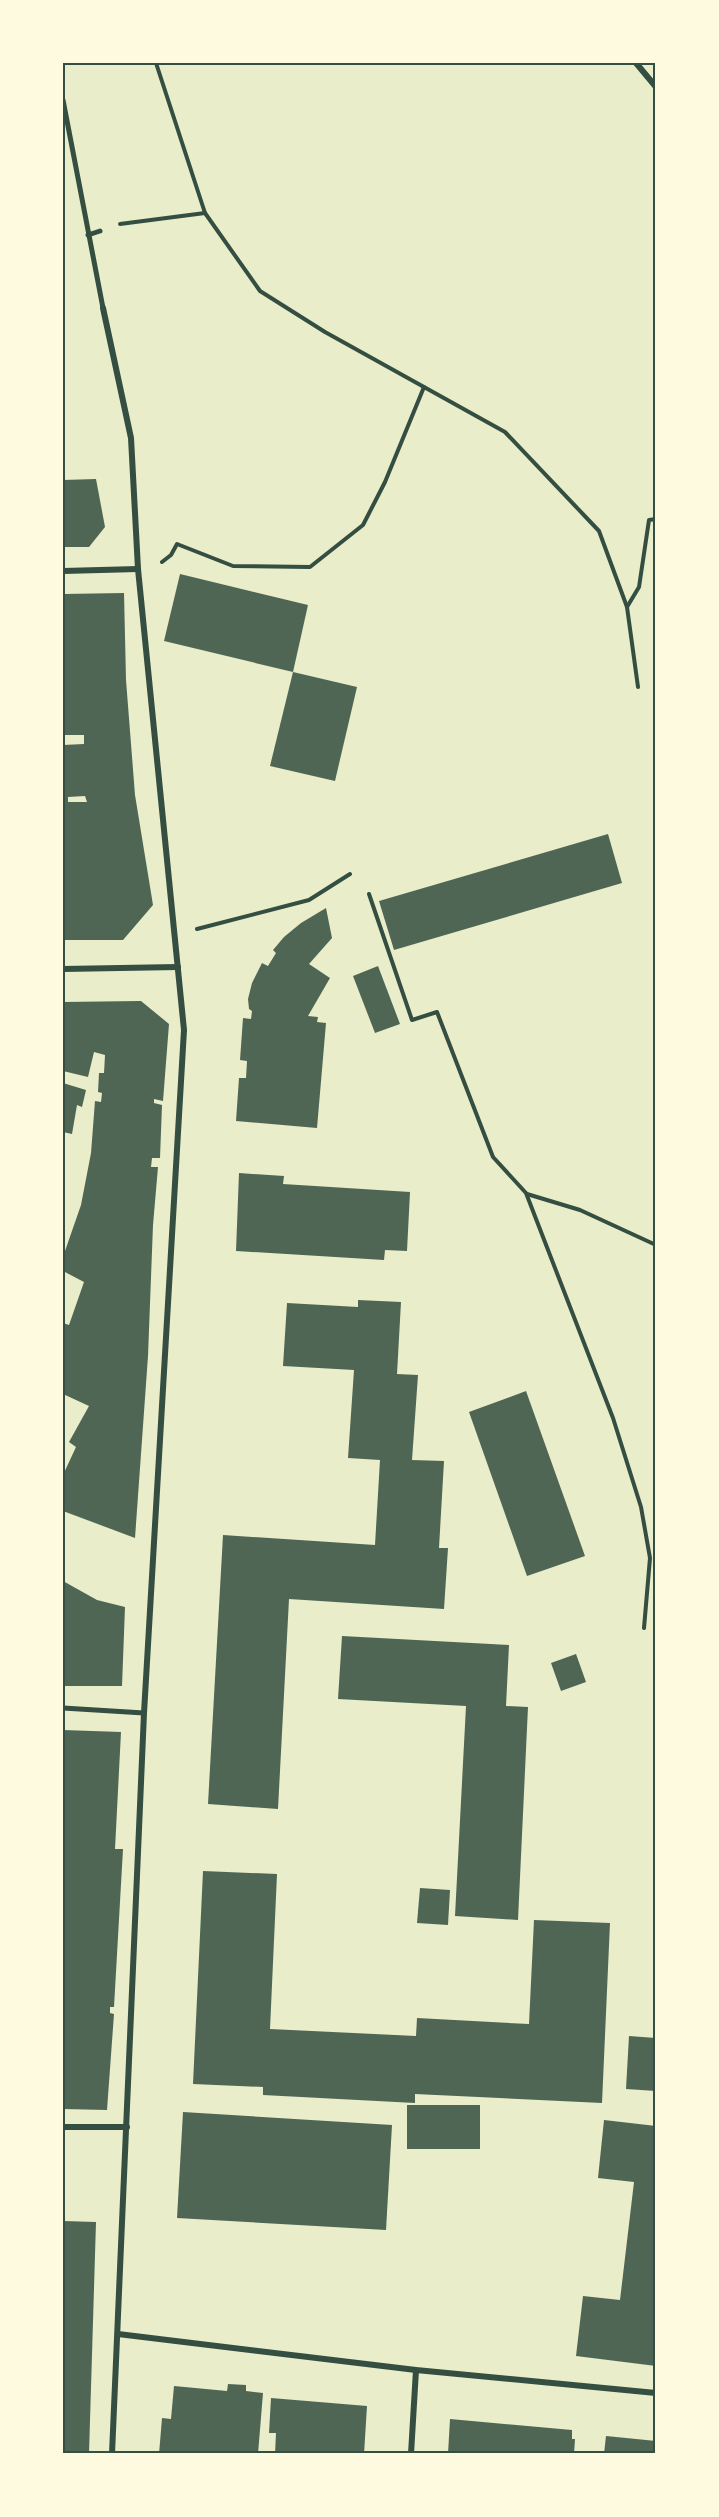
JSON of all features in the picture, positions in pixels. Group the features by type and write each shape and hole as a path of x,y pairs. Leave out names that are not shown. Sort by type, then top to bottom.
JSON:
{"street":[{"path":"636,63 656,87"},
{"path":"63,100 88,235 131,438 138,569 183,1030 144,1713 112,2454"},
{"path":"88,235 100,231"},
{"path":"63,571 138,569"},
{"path":"63,969 178,967"},
{"path":"63,1708 144,1713"},
{"path":"63,2127 127,2127"},
{"path":"118,2334 416,2370 656,2393"},
{"path":"411,2454 416,2370"}],"path":[{"path":"156,63 205,213 261,291 325,332 505,432 599,531 627,606 638,687"},
{"path":"111,226 131,221 205,213"},
{"path":"171,555 177,544 233,566 310,567 363,525 386,482 424,387"},
{"path":"627,606 639,587 649,520 656,519"},
{"path":"173,935 309,900 350,874"},
{"path":"369,894 412,1020 437,1012 493,1157 526,1193 613,1419 641,1507 650,1558 644,1628"},
{"path":"526,1193 580,1210 656,1245"}],"building":[{"path":"96,479 105,527 89,547 63,547 63,480"},
{"path":"180,574 308,605 293,672 164,641"},
{"path":"124,593 126,680 135,795 153,905 123,940 63,940 63,745 84,744 84,735 63,735 63,594","holes":["85,796 87,802 68,802 68,797"]},
{"path":"293,672 357,687 335,781 270,766"},
{"path":"608,834 622,883 394,950 379,901"},
{"path":"326,908 332,938 309,964 330,978 308,1016 318,1017 317,1022 326,1023 317,1128 236,1121 239,1078 246,1078 247,1061 240,1060 243,1018 251,1019 252,1011 249,1009 248,999 252,983 262,963 268,966 276,953 273,950 284,937 301,923"},
{"path":"378,966 400,1024 375,1033 353,976"},
{"path":"141,1001 169,1024 163,1101 154,1099 154,1103 162,1105 160,1158 152,1158 151,1167 158,1167 135,1538 63,1511 63,1475 76,1447 69,1442 89,1406 63,1394 63,1323 69,1325 84,1282 63,1271 63,1250 65,1251 81,1205 91,1153 95,1101 101,1102 102,1093 98,1092 99,1073 104,1073 105,1055 94,1052 88,1077 63,1071 63,1002"},
{"path":"63,1083 86,1090 82,1107 77,1105 72,1134 63,1132"},
{"path":"239,1173 284,1176 283,1184 410,1192 407,1251 385,1250 384,1260 236,1251"},
{"path":"358,1300 401,1302 397,1374 418,1375 412,1460 444,1461 439,1548 448,1548 444,1609 289,1599 278,1809 208,1804 223,1535 375,1545 380,1460 348,1458 354,1370 283,1366 287,1303 358,1307"},
{"path":"526,1391 585,1556 527,1576 469,1412"},
{"path":"63,1581 97,1600 125,1607 122,1686 63,1686"},
{"path":"342,1636 509,1645 506,1706 528,1707 518,1920 455,1916 466,1706 338,1699"},
{"path":"576,1654 586,1682 561,1691 551,1663"},
{"path":"63,1730 121,1732 115,1849 123,1849 114,2007 110,2007 110,2013 114,2014 107,2110 63,2109"},
{"path":"203,1871 277,1874 270,2029 416,2036 417,2018 529,2024 534,1920 610,1923 602,2103 415,2094 415,2103 263,2095 263,2087 193,2084"},
{"path":"420,1888 450,1890 448,1925 417,1923"},
{"path":"629,2036 656,2038 656,2091 626,2089"},
{"path":"407,2105 480,2105 480,2149 407,2149"},
{"path":"183,2112 392,2125 386,2230 177,2218"},
{"path":"604,2120 656,2126 656,2366 576,2356 583,2296 620,2300 634,2182 598,2178"},
{"path":"63,2221 96,2222 89,2454 63,2454"},
{"path":"228,2384 246,2385 246,2391 263,2393 258,2454 159,2454 162,2418 171,2419 174,2386 227,2391"},
{"path":"271,2398 367,2406 364,2454 275,2454 276,2433 269,2433"},
{"path":"450,2419 572,2430 572,2439 575,2439 574,2454 448,2454"},
{"path":"606,2436 656,2441 656,2454 604,2454"}]}
